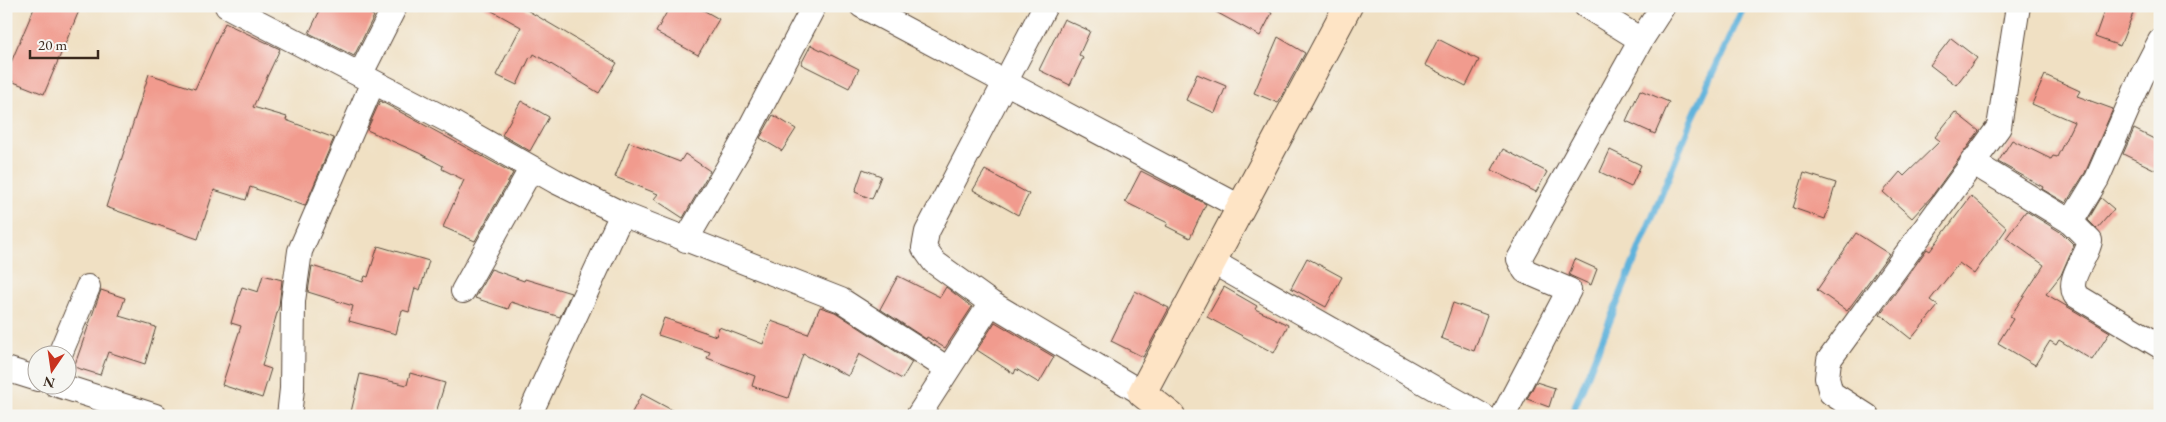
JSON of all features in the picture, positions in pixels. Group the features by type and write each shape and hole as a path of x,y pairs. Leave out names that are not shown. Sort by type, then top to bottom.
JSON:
{"street":[{"path":"227,6 449,121 531,168 622,214 841,300 948,369"},
{"path":"289,416 292,389 293,300 300,252 395,6"},
{"path":"686,240 740,147 814,6"},
{"path":"1045,6 928,232 924,248 934,262 991,303 1142,393 1171,416"},
{"path":"1142,393 1348,6"},
{"path":"1586,6 1641,40"},
{"path":"1503,416 1569,290 1525,271 1519,259 1641,40 1663,6"},
{"path":"1867,416 1830,392 1827,378 1829,360 1999,127 2018,6"},
{"path":"876,10 1005,82 1242,208"},
{"path":"2071,222 2097,179 2141,78 2160,41"},
{"path":"1972,162 2071,222 2090,241 2071,287 2075,295 2160,346"},
{"path":"463,291 531,168"},
{"path":"529,416 622,214"},
{"path":"1213,262 1483,416"},
{"path":"64,344 88,286"},
{"path":"918,416 991,303"},
{"path":"6,369 28,376"},
{"path":"78,392 149,415"}],"building":[{"path":"35,6 81,6 44,94 6,79 6,74"},
{"path":"322,6 355,6 374,16 354,56 309,33"},
{"path":"483,6 520,6 617,63 599,93 534,54 532,58 530,57 517,85 496,75 521,27"},
{"path":"670,6 696,6 719,19 698,55 656,32"},
{"path":"1205,6 1259,6 1272,13 1260,36"},
{"path":"2106,6 2136,6 2120,46 2095,37"},
{"path":"1064,19 1090,31 1079,55 1083,58 1070,85 1039,70"},
{"path":"225,23 280,49 253,107 287,117 286,120 334,138 305,206 250,187 246,200 214,190 198,239 106,207 149,74 195,89"},
{"path":"1278,37 1305,53 1278,103 1254,93"},
{"path":"1951,38 1977,58 1956,85 1930,65"},
{"path":"1438,39 1479,60 1466,86 1425,65"},
{"path":"811,45 859,69 849,88 801,64"},
{"path":"1197,74 1226,86 1215,113 1186,100"},
{"path":"2045,75 2080,91 2077,96 2113,109 2085,173 2066,203 2042,189 2043,187 1998,162 2012,140 2051,159 2053,156 2057,157 2074,122 2032,104"},
{"path":"1640,90 1669,102 1655,134 1626,121"},
{"path":"380,101 513,173 475,241 443,227 464,180 442,169 443,166 419,153 367,130"},
{"path":"521,101 549,117 530,151 502,135"},
{"path":"1955,112 1979,131 1932,196 1912,218 1883,192 1900,172 1904,176 1940,141 1935,137"},
{"path":"773,115 796,129 782,151 760,138"},
{"path":"2134,129 2160,142 2160,172 2123,154"},
{"path":"629,142 680,162 685,154 710,171 683,218 654,199 658,194 615,177"},
{"path":"1503,149 1547,172 1536,192 1492,170"},
{"path":"1610,150 1641,165 1631,187 1600,172"},
{"path":"863,169 881,176 872,199 855,192"},
{"path":"985,170 1029,194 1018,215 973,190"},
{"path":"1141,171 1206,204 1190,238 1166,226 1168,223 1125,202"},
{"path":"1804,173 1836,183 1825,219 1793,208"},
{"path":"1971,196 2007,228 1974,274 1959,263 1930,300 1938,306 1911,339 1880,314 1927,249 1930,251"},
{"path":"2101,198 2114,209 2097,229 2088,220"},
{"path":"2026,211 2062,233 2074,245 2061,275 2046,294 2110,332 2092,360 2059,340 2056,345 2050,341 2035,365 1998,343 2013,319 2010,317 2044,265 2006,238"},
{"path":"1856,233 1889,254 1847,311 1817,290"},
{"path":"378,246 429,261 420,290 415,288 409,312 402,310 396,334 349,321 353,306 308,292 312,266 363,282 365,276 368,277"},
{"path":"1307,258 1342,277 1326,307 1291,288"},
{"path":"1575,259 1597,269 1591,285 1569,275"},
{"path":"491,269 524,281 525,279 571,293 560,317 511,302 508,309 475,298"},
{"path":"263,275 282,280 279,306 262,366 271,369 262,398 222,385 241,326 231,323 242,287 258,292"},
{"path":"898,276 940,297 946,287 972,307 945,348 927,337 926,339 880,309"},
{"path":"1224,287 1257,306 1255,309 1288,325 1274,353 1207,317"},
{"path":"101,290 125,298 119,316 156,327 145,364 108,352 100,375 78,368 78,356"},
{"path":"1135,291 1169,308 1143,357 1111,341"},
{"path":"1453,303 1487,315 1474,351 1441,338"},
{"path":"820,307 835,312 912,362 902,379 859,354 848,376 803,354 788,398 752,386 755,376 707,358 710,352 658,335 664,318 716,336 719,327 763,344 771,321 808,334"},
{"path":"995,322 1054,357 1039,383 1016,369 1014,374 977,350"},
{"path":"410,373 445,383 435,416 366,416 351,412 360,374 407,385"},
{"path":"1536,382 1555,388 1549,407 1527,399"},
{"path":"642,394 683,416 630,416"}],"waterway":[{"path":"1571,416 1693,117 1744,6"}]}
